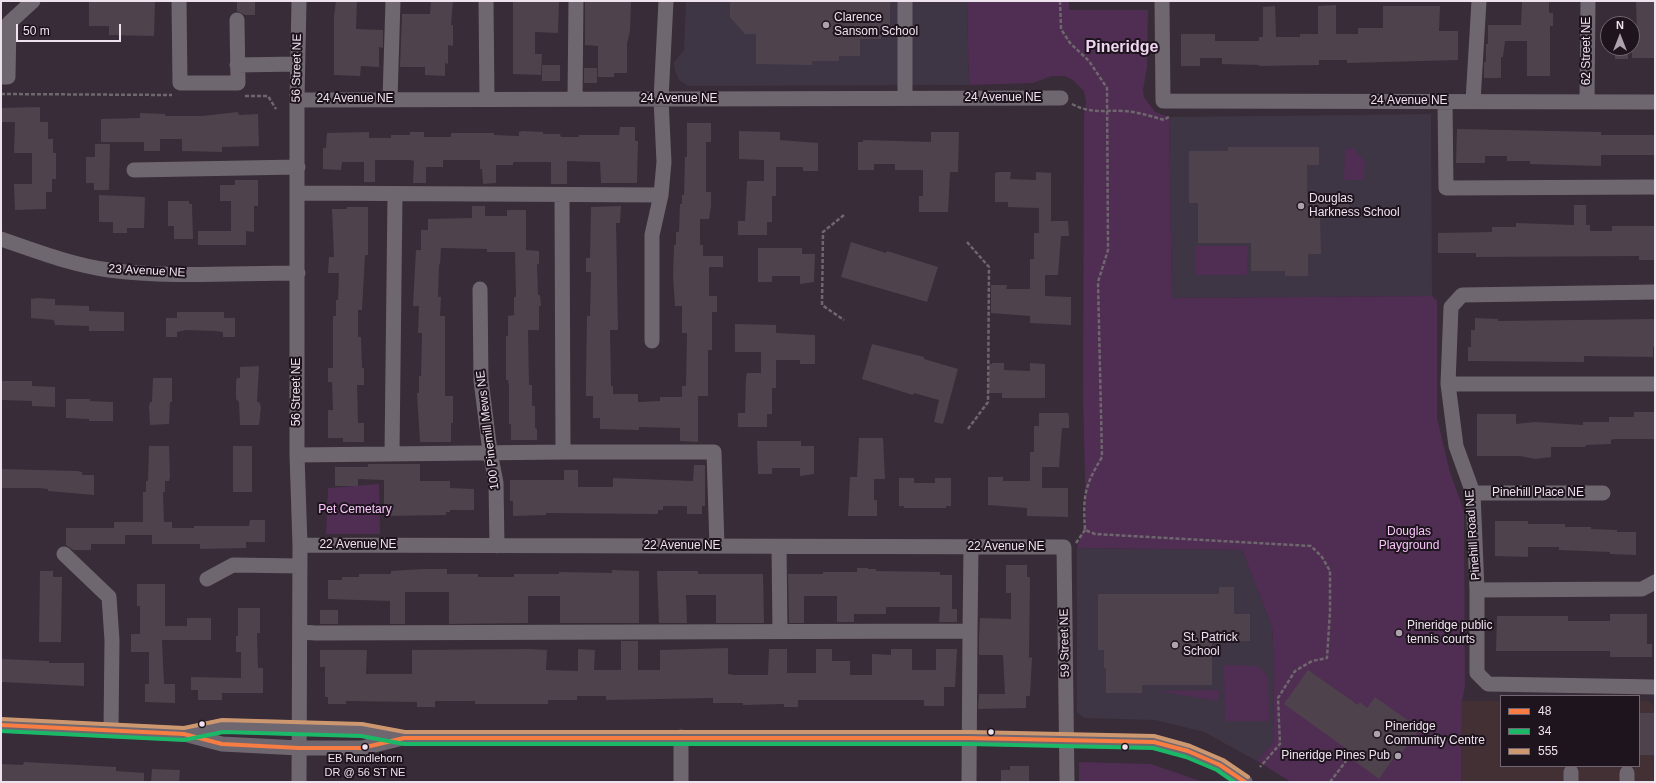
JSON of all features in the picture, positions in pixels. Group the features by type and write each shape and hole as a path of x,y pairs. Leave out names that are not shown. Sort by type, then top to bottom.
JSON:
{"street":[{"path":"1,77 8,77 9,23 33,1"},
{"path":"179,1 180,83 238,83 237,20"},
{"name":"56 Street NE","path":"299,1 296,100 298,167 297,455 300,545 299,782"},
{"path":"390,99 393,1"},
{"path":"486,1 487,99"},
{"path":"576,1 576,99"},
{"path":"652,341 652,235 661,195 664,162 661,99 666,1"},
{"path":"905,1 905,98"},
{"path":"1162,1 1169,101"},
{"path":"1473,101 1479,1"},
{"name":"62 Street NE","path":"1587,102 1588,1"},
{"path":"237,65 297,64"},
{"name":"24 Avenue NE","path":"296,100 1061,98"},
{"name":"24 Avenue NE","path":"1169,101 1655,102"},
{"path":"1445,101 1446,188 1655,187"},
{"path":"134,170 298,167"},
{"path":"298,193 395,195 661,195"},
{"path":"392,452 395,195"},
{"path":"562,195 563,452"},
{"name":"23 Avenue NE","path":"1,239 71,262 109,270 152,273 298,272"},
{"name":"100 Pinemill Mews NE","path":"480,289 481,380 490,452 496,483 497,546"},
{"name":"Pinehill Road NE","path":"1655,292 1462,295 1451,307 1448,384 1456,446 1473,493 1477,590 1477,673 1488,684 1655,687"},
{"path":"1448,384 1655,384"},
{"path":"297,455 392,452 714,452 717,546"},
{"name":"Pinehill Place NE","path":"1473,493 1603,493"},
{"name":"22 Avenue NE","path":"300,545 1064,547"},
{"path":"779,547 780,631"},
{"path":"970,782 971,547"},
{"name":"59 Street NE","path":"1064,547 1067,782"},
{"path":"64,554 109,597 112,640 111,730"},
{"path":"207,579 233,565 300,566"},
{"path":"1477,590 1642,589 1655,582"},
{"path":"300,632 970,631"},
{"path":"1,725 184,734 222,744 299,748 362,748 404,738"},
{"path":"184,734 222,726 299,730 362,730 404,738 969,738 1154,742 1188,751 1220,765 1244,782"},
{"path":"681,737 682,782"}],"path":[{"path":"1060,1 1061,29 1070,43 1089,61 1107,88 1108,111 1106,149 1108,250 1098,282 1102,457 1089,478 1084,501 1085,530 1095,534 1311,546 1322,557 1330,571 1330,611 1327,658 1312,661 1295,671 1278,698 1280,744 1260,767"},
{"path":"1,94 174,95"},
{"path":"244,96 268,96 276,109"},
{"path":"1061,98 1084,111 1108,111 1142,114 1164,120 1175,112 1169,101"},
{"path":"844,214 823,232 822,305 844,320"},
{"path":"967,242 989,267 988,402 968,429"},
{"path":"1330,782 1346,761"}],"shaded area":[{"name":"Clarence Sansom School","path":"686,1 967,1 969,85 688,86 679,80 675,71 674,62 684,50"},
{"name":"Douglas Harkness School","path":"1431,114 1432,296 1172,298 1169,117"},
{"name":"St. Patrick School","path":"1077,548 1242,550 1272,627 1274,664 1273,742 1257,761 1204,732 1155,720 1084,718 1077,712"},
{"path":"1462,701 1500,701 1500,767 1640,767 1640,701 1649,701 1655,708 1655,782 1461,782"}],"green space":[{"name":"Douglas Playground","path":"967,1 1069,1 1069,10 1148,10 1147,68 1143,90 1144,97 1155,112 1169,117 1172,298 1432,296 1437,301 1437,418 1450,472 1464,511 1465,687 1462,701 1461,782 1291,782 1257,761 1273,742 1274,664 1272,627 1242,550 1077,548 1086,521 1083,397 1084,115 1086,102 1084,91 1073,80 1065,76 1052,76 1033,83 969,85"},
{"path":"1356,148 1356,152 1365,161 1363,180 1344,180 1345,149"},
{"path":"1196,246 1248,246 1247,275 1195,275"},
{"name":"Pet Cemetary","path":"379,484 380,534 326,534 328,488"},
{"path":"1224,665 1258,666 1268,676 1269,721 1225,721"},
{"path":"1219,690 1218,701 1158,691"},
{"path":"1079,762 1151,764 1203,782 1079,782"}],"building":[{"path":"89,1 155,1 154,36 109,35 109,26 89,26"},
{"path":"237,1 255,1 255,15 245,15 237,11"},
{"path":"336,1 357,1 356,29 383,30 383,48 379,47 379,67 361,66 360,76 334,75 334,16"},
{"path":"431,1 453,1 451,25 453,25 453,46 448,45 448,64 445,63 445,76 425,75 425,67 400,67 402,14 430,14"},
{"path":"513,1 559,1 558,33 535,32 535,54 542,54 541,75 513,74"},
{"path":"585,1 631,1 630,31 627,44 627,73 614,73 614,77 598,77 598,46 585,45"},
{"path":"730,1 890,1 890,27 881,27 881,39 860,39 860,56 839,56 839,61 812,61 812,65 756,64 756,34 745,34 730,17"},
{"path":"1522,1 1549,1 1549,13 1553,13 1553,26 1550,26 1550,76 1527,76 1527,41 1505,41 1503,57 1501,57 1501,78 1484,78 1486,44 1488,44 1488,25 1521,25"},
{"path":"1636,1 1655,1 1655,58 1632,58 1632,56 1640,56 1640,16 1636,16"},
{"path":"1336,5 1336,34 1358,34 1358,28 1383,28 1383,6 1440,6 1439,31 1458,31 1458,60 1347,63 1347,60 1319,60 1319,65 1259,66 1222,64 1222,58 1200,58 1200,66 1181,66 1181,34 1215,34 1215,41 1259,41 1259,37 1263,37 1263,7 1275,6 1276,37 1300,37 1300,34 1318,34 1318,6"},
{"path":"1615,56 1628,56 1628,59 1615,59"},
{"path":"542,65 560,65 560,81 542,81"},
{"path":"584,68 597,68 597,83 584,83"},
{"path":"40,107 40,122 48,122 48,139 53,139 53,153 56,153 56,179 52,179 52,192 46,192 46,209 15,210 14,184 32,184 32,153 14,153 15,122 1,122 1,108"},
{"path":"238,112 239,115 258,114 259,146 222,147 222,152 182,151 182,139 160,139 160,151 144,151 144,142 101,142 101,119 140,118 140,113 165,114 165,116 202,116"},
{"path":"687,123 711,123 711,142 706,142 706,192 711,192 711,206 709,219 700,219 700,245 703,245 703,256 723,256 723,267 709,267 709,296 717,296 717,312 712,312 712,350 708,350 708,396 698,396 698,442 680,441 680,428 639,427 639,430 600,429 600,418 593,418 593,396 586,396 587,316 590,316 591,272 586,272 586,258 590,258 591,207 621,206 620,223 616,223 618,330 610,330 611,386 613,386 613,394 638,394 638,402 660,401 660,397 682,397 682,386 686,386 687,333 682,333 682,306 675,306 673,276 674,245 676,245 676,232 679,232 680,204 682,204 682,195 684,195 685,157 687,157"},
{"path":"620,127 635,127 635,141 638,141 637,183 601,183 600,162 567,161 567,184 551,184 551,162 513,162 513,165 496,165 496,183 483,184 480,160 443,160 443,167 426,167 426,183 413,183 414,161 410,160 375,160 375,182 364,182 364,162 342,162 341,170 323,169 323,148 326,148 327,133 369,132 369,138 391,138 391,135 410,135 410,132 424,132 424,137 451,137 451,133 494,133 494,135 519,136 519,132 522,131 543,132 543,134 560,134 561,137 579,137 579,135 619,135"},
{"path":"1457,129 1601,132 1601,135 1655,135 1655,155 1601,155 1601,166 1530,164 1530,161 1507,161 1507,156 1485,156 1485,163 1456,163"},
{"path":"739,131 780,132 780,140 818,143 818,171 803,171 803,167 776,167 776,196 772,196 772,222 767,222 767,235 738,235 738,221 745,221 747,181 764,181 764,160 739,159"},
{"path":"931,132 959,132 958,172 950,172 948,212 919,212 919,196 923,196 923,170 895,170 895,164 874,164 874,170 858,170 858,142 863,142 863,140 931,142"},
{"path":"95,144 110,144 109,190 94,190 94,183 86,183 86,157 95,157"},
{"path":"1228,147 1319,147 1319,165 1307,165 1307,198 1313,198 1313,201 1349,201 1349,218 1320,218 1321,254 1308,254 1308,276 1285,276 1285,271 1251,271 1251,243 1198,243 1198,203 1189,203 1189,151 1228,151"},
{"path":"1011,172 1010,179 1036,180 1036,172 1051,173 1051,221 1068,221 1069,236 1061,236 1058,275 1045,275 1045,296 1071,297 1071,325 1030,323 1030,316 991,313 991,285 1007,285 1006,289 1030,289 1030,259 1034,259 1034,233 1039,233 1039,208 1008,207 1008,202 995,202 995,173"},
{"path":"235,180 258,180 258,206 254,206 254,232 246,231 246,245 198,245 198,231 231,231 231,201 220,201 220,185 235,185"},
{"path":"99,195 145,197 144,228 127,228 127,233 113,233 113,222 99,222"},
{"path":"168,201 189,201 189,204 192,204 193,239 174,239 174,226 168,226"},
{"path":"1574,205 1586,205 1586,225 1590,225 1590,231 1612,231 1612,226 1655,226 1655,260 1639,260 1639,256 1476,257 1476,253 1438,253 1438,233 1492,232 1492,227 1516,227 1516,223 1574,225"},
{"path":"472,206 485,206 485,216 507,216 507,210 526,210 526,250 539,251 539,264 537,264 538,295 540,295 541,306 539,306 539,330 528,330 529,385 532,385 532,406 535,406 535,428 537,429 537,440 511,440 511,424 509,424 509,386 508,380 506,380 506,336 508,336 508,316 514,315 514,297 516,297 515,252 487,252 487,249 441,248 438,297 441,297 440,316 445,316 445,396 453,396 451,442 420,442 417,393 419,393 419,376 421,376 422,333 418,333 419,306 413,306 416,250 421,250 421,230 428,230 428,219 472,218"},
{"path":"347,207 368,207 368,255 365,255 362,310 358,310 358,337 361,337 364,385 357,385 358,423 364,423 364,442 343,442 343,438 328,438 328,410 333,410 332,382 328,382 328,368 333,368 333,316 336,316 339,273 328,273 329,257 334,257 332,209 347,209"},
{"path":"851,242 886,253 887,251 938,267 927,302 841,277"},
{"path":"758,248 802,248 802,254 815,254 814,282 800,284 800,276 772,276 772,282 758,282"},
{"path":"31,299 55,299 55,305 89,306 89,311 124,312 124,331 89,331 89,326 55,325 54,320 31,318"},
{"path":"177,312 224,312 224,318 235,318 235,337 223,337 223,332 186,330 177,332 177,337 166,337 166,318 177,318"},
{"path":"1475,318 1498,319 1498,321 1655,319 1655,347 1653,347 1653,357 1584,356 1584,362 1468,361 1468,347 1471,347 1471,330 1475,330"},
{"path":"735,324 776,325 776,333 815,335 815,364 800,364 800,360 776,360 776,388 772,388 772,414 767,414 767,427 738,427 738,413 745,413 747,373 761,373 761,352 735,352"},
{"path":"872,344 924,357 924,359 958,369 943,424 934,422 939,400 914,393 913,395 862,379"},
{"path":"1004,363 1004,370 1030,371 1030,363 1045,364 1045,398 1002,398 1002,393 988,393 989,364"},
{"path":"259,366 257,402 259,402 261,407 259,425 240,425 239,402 236,399 236,382 237,378 240,378 240,367"},
{"path":"153,378 172,378 172,402 170,402 169,424 150,425 149,407 150,402 152,402"},
{"path":"1,381 32,381 32,386 55,387 55,407 32,406 32,401 1,400"},
{"path":"66,399 90,399 90,401 113,402 113,421 89,421 89,419 66,418"},
{"path":"1634,412 1655,412 1655,439 1614,439 1611,440 1611,444 1586,445 1585,447 1551,447 1551,457 1535,459 1520,456 1477,456 1477,414 1516,414 1516,424 1535,422 1583,425 1583,422 1609,422 1609,417 1634,417"},
{"path":"1039,413 1068,413 1069,428 1062,428 1059,467 1042,467 1042,488 1068,488 1068,517 1027,516 1027,508 988,505 988,477 1003,477 1003,481 1030,481 1030,452 1034,452 1034,426 1039,426"},
{"path":"859,438 883,438 885,479 874,479 874,500 877,500 877,516 848,516 850,477 857,477"},
{"path":"757,441 801,441 801,446 814,446 814,474 800,476 800,468 772,468 772,474 758,474"},
{"path":"149,446 169,446 170,477 169,481 165,481 165,492 163,492 164,522 172,522 172,528 194,528 194,526 249,526 250,520 265,520 265,542 246,542 246,548 200,549 200,544 152,544 152,535 125,535 125,544 91,544 91,550 73,550 66,545 66,528 114,528 114,522 143,522 143,492 146,492 146,481 148,481"},
{"path":"233,446 252,446 252,492 233,492"},
{"path":"368,464 420,464 420,481 450,481 450,488 474,489 474,510 450,510 450,512 446,512 446,515 384,516 384,480 358,479 358,486 335,486 335,467 368,467"},
{"path":"694,465 705,465 705,506 702,506 702,514 687,514 687,506 663,506 663,510 658,510 658,514 546,513 546,515 513,516 513,501 510,501 510,480 564,480 564,470 578,470 578,487 613,487 613,478 693,481"},
{"path":"1,469 77,471 82,472 82,475 94,475 94,495 48,491 48,489 39,488 1,488"},
{"path":"899,478 914,478 914,483 935,483 935,478 951,478 951,506 946,506 946,508 904,508 904,506 899,506"},
{"path":"1495,521 1528,521 1528,524 1565,524 1565,527 1591,527 1591,529 1617,530 1617,532 1636,532 1636,555 1610,554 1610,552 1559,550 1559,547 1528,547 1528,557 1495,556"},
{"path":"1006,565 1027,565 1027,577 1030,577 1029,658 1032,657 1030,696 1026,696 1026,708 978,709 979,694 1005,694 1003,655 979,655 979,638 980,618 1011,619 1011,593 1006,593"},
{"path":"857,568 876,569 876,571 940,572 940,575 952,575 952,609 957,609 957,622 939,622 940,607 886,607 886,614 854,614 854,622 837,622 837,596 804,596 804,623 789,623 788,574 857,572"},
{"path":"447,569 447,574 478,574 478,577 514,577 514,574 559,574 559,572 612,573 612,570 639,571 639,623 560,623 560,596 528,596 528,623 449,624 449,592 405,592 405,624 390,624 390,601 328,599 328,580 342,580 342,577 359,577 359,574 391,574 391,571"},
{"path":"40,571 53,571 53,577 62,577 61,642 39,642"},
{"path":"657,571 698,571 698,574 763,574 764,623 716,623 716,595 686,595 687,623 659,623"},
{"path":"137,584 165,584 165,626 187,626 187,618 211,618 211,640 162,640 164,684 175,684 175,703 145,702 145,684 149,684 149,652 131,652 131,634 140,634 140,606 137,606"},
{"path":"1219,587 1234,587 1234,614 1250,614 1250,641 1212,641 1212,685 1142,685 1142,693 1106,693 1104,650 1098,650 1098,594 1219,594"},
{"path":"238,608 260,608 260,633 257,633 258,668 263,668 263,693 222,693 222,700 198,700 198,690 191,690 191,677 241,678 241,652 236,652 236,636 238,636"},
{"path":"320,610 338,610 338,624 320,624"},
{"path":"1610,614 1647,614 1647,644 1652,644 1652,657 1610,657 1610,651 1496,651 1497,616 1568,616 1568,621 1610,621"},
{"path":"621,641 638,641 638,670 660,670 660,650 728,648 728,674 735,675 768,675 769,649 787,649 787,673 816,673 816,649 832,649 832,661 850,661 850,675 872,675 872,654 891,655 891,649 912,649 912,670 936,670 936,649 957,649 955,687 944,687 944,706 924,706 924,700 798,700 798,707 784,707 784,704 743,705 743,703 713,703 713,698 606,700 606,696 577,696 577,700 548,700 548,704 475,704 475,701 435,701 435,707 417,707 417,702 346,701 346,704 328,704 328,697 325,697 325,667 320,667 320,650 367,650 366,674 412,674 412,650 531,649 547,650 546,670 578,671 578,649 595,650 594,670 621,670"},
{"path":"1,659 49,661 49,663 84,663 84,686 1,682"},
{"path":"1308,670 1358,705 1360,702 1367,708 1375,697 1420,729 1402,752 1399,750 1379,779 1345,754 1348,750 1284,704"},
{"path":"1640,713 1655,713 1655,755 1640,755"},
{"path":"24,762 116,767 116,771 144,773 144,782 1,782 1,764 23,765"},
{"path":"1010,766 1029,766 1029,782 1001,782 1001,770 1010,770"},
{"path":"152,769 180,770 179,782 151,782"}],"transit line":[{"name":"555","path":"1,719 184,728 222,720 362,724 405,732 969,732 1154,736 1190,746 1223,760 1248,777"},
{"name":"48","path":"1,725 184,734 222,744 299,748 362,748 404,738 969,738 1154,742 1188,751 1220,765 1245,782"},
{"name":"34","path":"1,731 184,740 223,732 361,736 404,744 969,744 1153,748 1186,757 1217,770 1234,782"}],"place":[{"name":"Clarence Sansom School","path":"826,25"},
{"name":"Douglas Harkness School","path":"1301,206"},
{"name":"Pineridge public tennis courts","path":"1399,633"},
{"name":"St. Patrick School","path":"1175,645"},
{"name":"Pineridge Community Centre","path":"1377,734"},
{"name":"EB Rundlehorn DR @ 56 ST NE","path":"365,747"},
{"name":"Pineridge Pines Pub","path":"1398,756"}],"district":[{"name":"Pineridge","path":"1122,48"}]}
